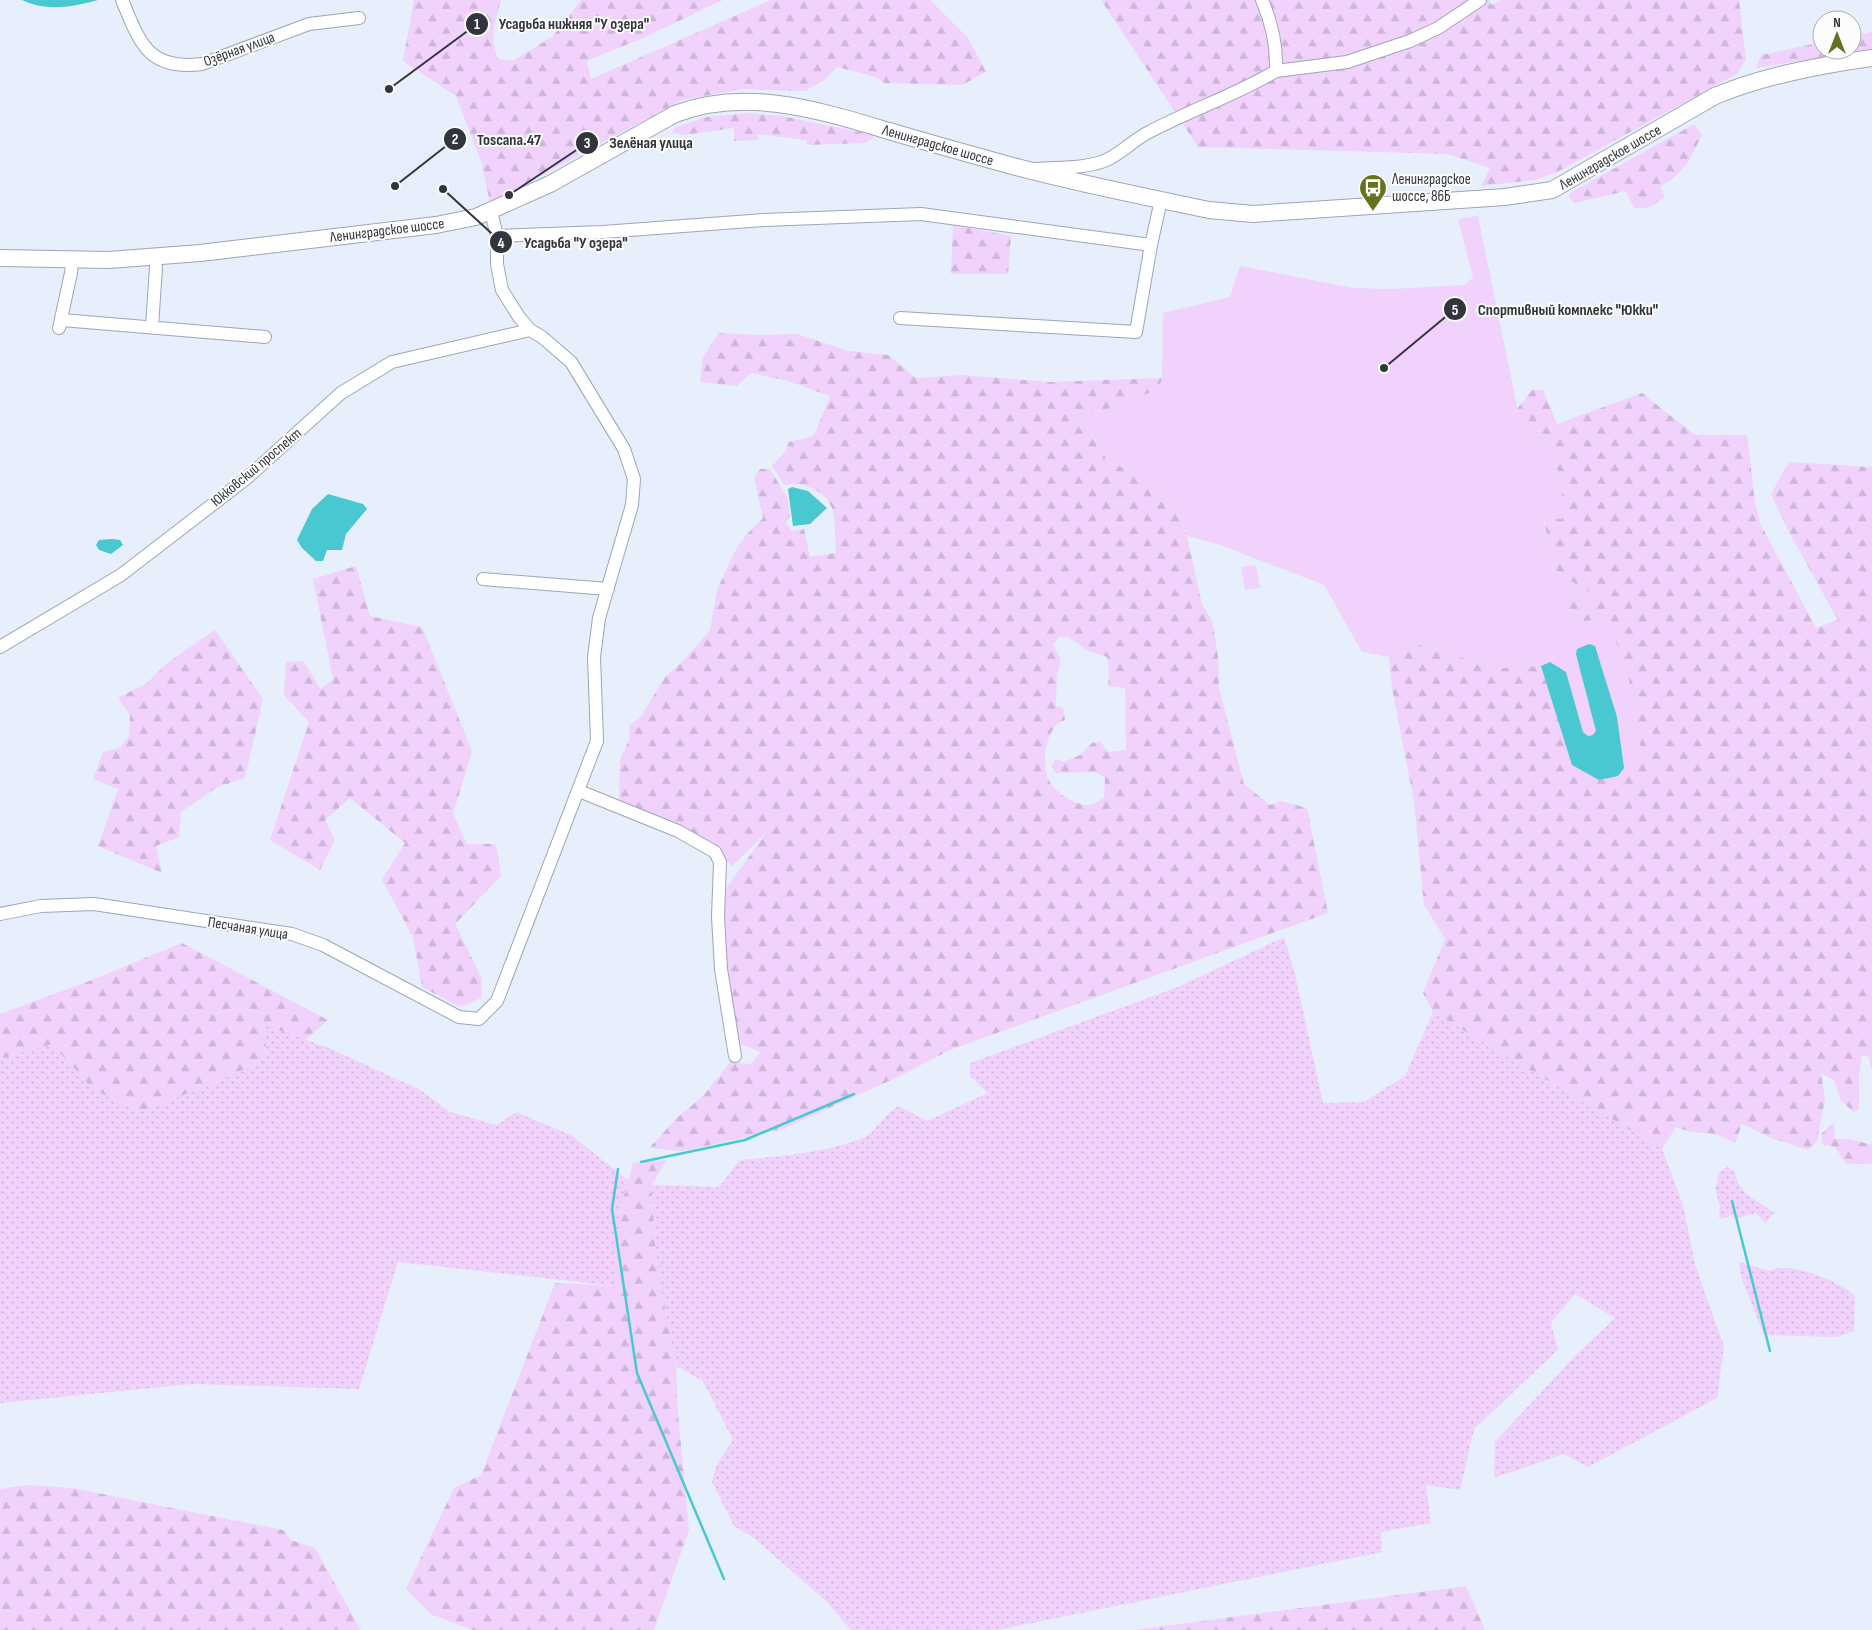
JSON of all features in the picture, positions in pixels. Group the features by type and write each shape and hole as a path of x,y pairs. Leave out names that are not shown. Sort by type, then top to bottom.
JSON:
{"main road":[{"name":"Ленинградское шоссе","path":"0,258 72,261 153,257 292,243 436,225 490,212 550,184 675,114 691,108 746,101 803,108 842,116 1028,170 1209,210 1253,214 1505,196 1552,190 1715,96 1743,84 1788,72 1872,58"}],"street":[{"name":"Озёрная улица","path":"122,0 137,36 145,48 153,56 165,63 184,66 202,64 309,24 359,18"},
{"path":"1262,0 1271,21 1277,54 1276,71"},
{"path":"1028,170 1077,167 1105,160 1147,133 1190,111 1246,89 1276,71 1347,62 1410,41 1438,28 1480,0"},
{"path":"900,318 1136,332 1161,200"},
{"path":"490,212 497,236 497,264 502,290 519,317 530,330 571,362 624,449 634,479 632,505 600,618 594,657 598,741 579,791 678,831 715,852 720,862 718,917 721,969 735,1056"},
{"path":"497,236 603,232 764,220 921,214 1151,245"},
{"path":"72,261 61,324 152,327 265,337"},
{"path":"152,327 156,266"},
{"name":"Юкковский проспект","path":"0,647 121,575 247,478 341,393 392,362 530,330"},
{"path":"483,579 608,589"},
{"name":"Песчаная улица","path":"0,914 41,906 94,904 292,934 323,945 459,1017 479,1019 496,1001 579,791"}],"green space":[{"path":"414,0 501,0 493,36 495,51 498,59 513,61 553,36 581,0 723,0 643,38 587,61 591,79 771,0 930,0 968,38 986,72 962,85 884,83 876,77 837,67 823,81 805,91 742,89 682,100 490,203 481,161 456,96 403,61"},
{"path":"1101,0 1488,0 1492,5 1500,0 1739,0 1746,60 1737,74 1557,172 1536,180 1481,186 1490,168 1448,154 1198,147"},
{"path":"1872,32 1872,49 1862,51 1862,34"},
{"path":"1812,44 1812,59 1756,68 1761,55"},
{"path":"747,113 782,116 874,135 873,138 865,143 807,145 807,140 758,134 758,140 734,141 734,128 684,135 672,133 674,128 706,117"},
{"path":"1694,124 1702,135 1686,165 1676,176 1660,187 1665,198 1647,208 1634,208 1626,191 1575,203 1569,198 1570,193"},
{"path":"1478,216 1522,431 1528,438 1550,441 1562,488 1562,519 1543,516 1553,567 1561,575 1598,598 1566,596 1565,605 1569,623 1593,620 1612,630 1628,674 1643,762 1624,768 1618,776 1599,780 1572,765 1541,666 1496,668 1410,642 1389,657 1362,652 1324,585 1218,544 1187,536 1169,489 1133,470 1109,463 1082,419 1159,389 1162,378 1163,313 1230,297 1240,266 1353,288 1392,289 1465,285 1473,277 1458,219"},
{"path":"953,225 1011,236 1008,274 951,274"},
{"path":"719,333 797,334 849,351 888,355 916,378 962,375 1050,382 1162,378 1159,389 1082,420 1109,463 1133,470 1169,489 1187,536 1202,604 1212,620 1218,655 1219,688 1244,784 1270,805 1281,801 1307,808 1328,913 950,1050 898,1077 783,1129 682,1151 649,1148 679,1116 704,1095 730,1062 751,1064 761,1052 740,1044 726,991 719,898 766,833 732,866 710,844 619,808 620,759 630,738 629,726 641,717 664,678 684,660 710,630 717,590 733,555 745,536 763,518 754,478 760,469 770,469 787,497 790,516 785,522 792,531 804,529 810,557 836,553 834,516 828,500 817,491 804,485 784,485 772,466 785,452 789,442 814,436 830,396 788,381 751,373 737,386 700,382 703,357","holes":["1060,637 1069,637 1086,650 1107,657 1109,670 1108,686 1125,688 1126,750 1108,752 1100,741 1092,743 1080,755 1064,762 1056,759 1051,766 1056,773 1096,772 1105,778 1104,798 1090,805 1077,803 1058,792 1049,781 1046,768 1045,752 1047,743 1053,729 1065,720 1063,708 1056,706 1057,676 1061,660 1053,644"]},
{"path":"1532,390 1543,390 1557,424 1642,393 1695,435 1747,435 1755,503 1761,525 1816,628 1838,620 1789,532 1771,494 1789,462 1872,467 1872,1071 1869,1057 1862,1055 1859,1072 1859,1109 1854,1112 1841,1101 1834,1080 1821,1073 1825,1099 1817,1141 1808,1150 1774,1139 1742,1124 1735,1143 1716,1134 1691,1132 1676,1127 1662,1149 1433,1012 1423,993 1445,939 1424,905 1414,802 1392,688 1389,657 1410,642 1496,668 1541,666 1572,765 1593,620 1569,623 1565,605 1566,596 1597,597 1561,575 1553,567 1543,515 1562,519 1562,488 1550,441 1528,438 1522,432 1517,409"},
{"path":"1256,565 1260,588 1245,590 1241,567"},
{"path":"356,566 370,616 422,627 472,751 453,814 467,844 496,844 501,876 455,924 482,979 481,998 460,1007 422,987 413,937 382,880 405,843 350,798 325,820 335,840 320,870 270,840 309,722 284,695 286,662 303,661 321,689 333,679 313,579"},
{"path":"215,630 263,699 245,778 218,787 181,812 179,837 156,846 162,873 98,846 118,789 93,779 103,752 120,748 129,736 130,715 118,698 147,683 167,663"},
{"path":"1284,937 1295,974 1323,1103 1364,1102 1405,1076 1433,1012 1662,1149 1683,1205 1695,1264 1724,1347 1717,1398 1588,1467 1564,1454 1494,1478 1495,1442 1576,1355 1615,1318 1575,1294 1551,1323 1558,1350 1474,1429 1460,1490 1426,1485 1431,1523 1381,1532 1382,1552 997,1630 851,1630 826,1601 754,1538 734,1526 712,1482 716,1466 733,1440 703,1381 676,1366 657,1265 651,1185 719,1187 740,1160 804,1153 851,1142 869,1135 899,1106 927,1121 988,1093 970,1076 970,1063 1178,987"},
{"path":"182,943 328,1020 306,1040 264,1025 267,1058 222,1080 139,1112 93,1089 52,1044 0,1059 0,1014 84,983"},
{"path":"264,1024 331,1049 419,1089 450,1112 497,1125 516,1112 571,1135 629,1181 621,1207 616,1286 398,1262 359,1389 192,1384 0,1403 0,1059 52,1043 93,1089 139,1112 222,1080 267,1058"},
{"path":"1834,1122 1835,1139 1850,1139 1872,1145 1872,1164 1846,1164 1835,1147 1823,1145 1821,1134"},
{"path":"667,1160 651,1186 657,1265 676,1366 678,1414 689,1530 654,1630 472,1630 431,1614 406,1589 454,1488 481,1475 555,1283 616,1286 621,1207 633,1163"},
{"path":"1728,1167 1735,1172 1744,1192 1774,1213 1765,1223 1756,1213 1735,1219 1732,1215 1723,1219 1719,1218 1720,1206 1715,1189 1720,1171"},
{"path":"1739,1262 1769,1271 1778,1268 1801,1270 1838,1284 1848,1290 1855,1296 1854,1331 1836,1337 1764,1335 1741,1277"},
{"path":"28,1485 72,1488 283,1530 291,1540 315,1548 361,1630 0,1630 0,1489"},
{"path":"1466,1586 1485,1630 1134,1630"}],"water":[{"path":"22,0 98,0 79,5 50,7 31,4"},
{"path":"792,487 808,491 827,508 810,524 793,526 788,489"},
{"path":"328,494 363,504 367,509 346,534 342,550 327,550 323,561 316,561 302,548 297,540 312,509"},
{"path":"99,540 120,540 123,545 111,554 99,550 96,545"},
{"path":"1589,644 1595,646 1617,717 1624,768 1618,776 1599,780 1572,765 1541,666 1550,662 1566,672 1583,732 1588,736 1593,735 1596,731 1576,654 1577,649"}],"waterway":[{"path":"641,1162 745,1140 854,1094"},
{"path":"618,1169 612,1209 637,1373 724,1579"},
{"path":"1732,1201 1770,1351"}],"place":[{"name":"Усадьба нижняя \"У озера\"","path":"389,89"},
{"name":"Toscana.47","path":"395,186"},
{"name":"Усадьба \"У озера\"","path":"443,189"},
{"name":"Зелёная улица","path":"509,195"},
{"name":"Ленинградское шоссе, 86Б","path":"1373,212"},
{"name":"Спортивный комплекс \"Юкки\"","path":"1384,368"}]}
